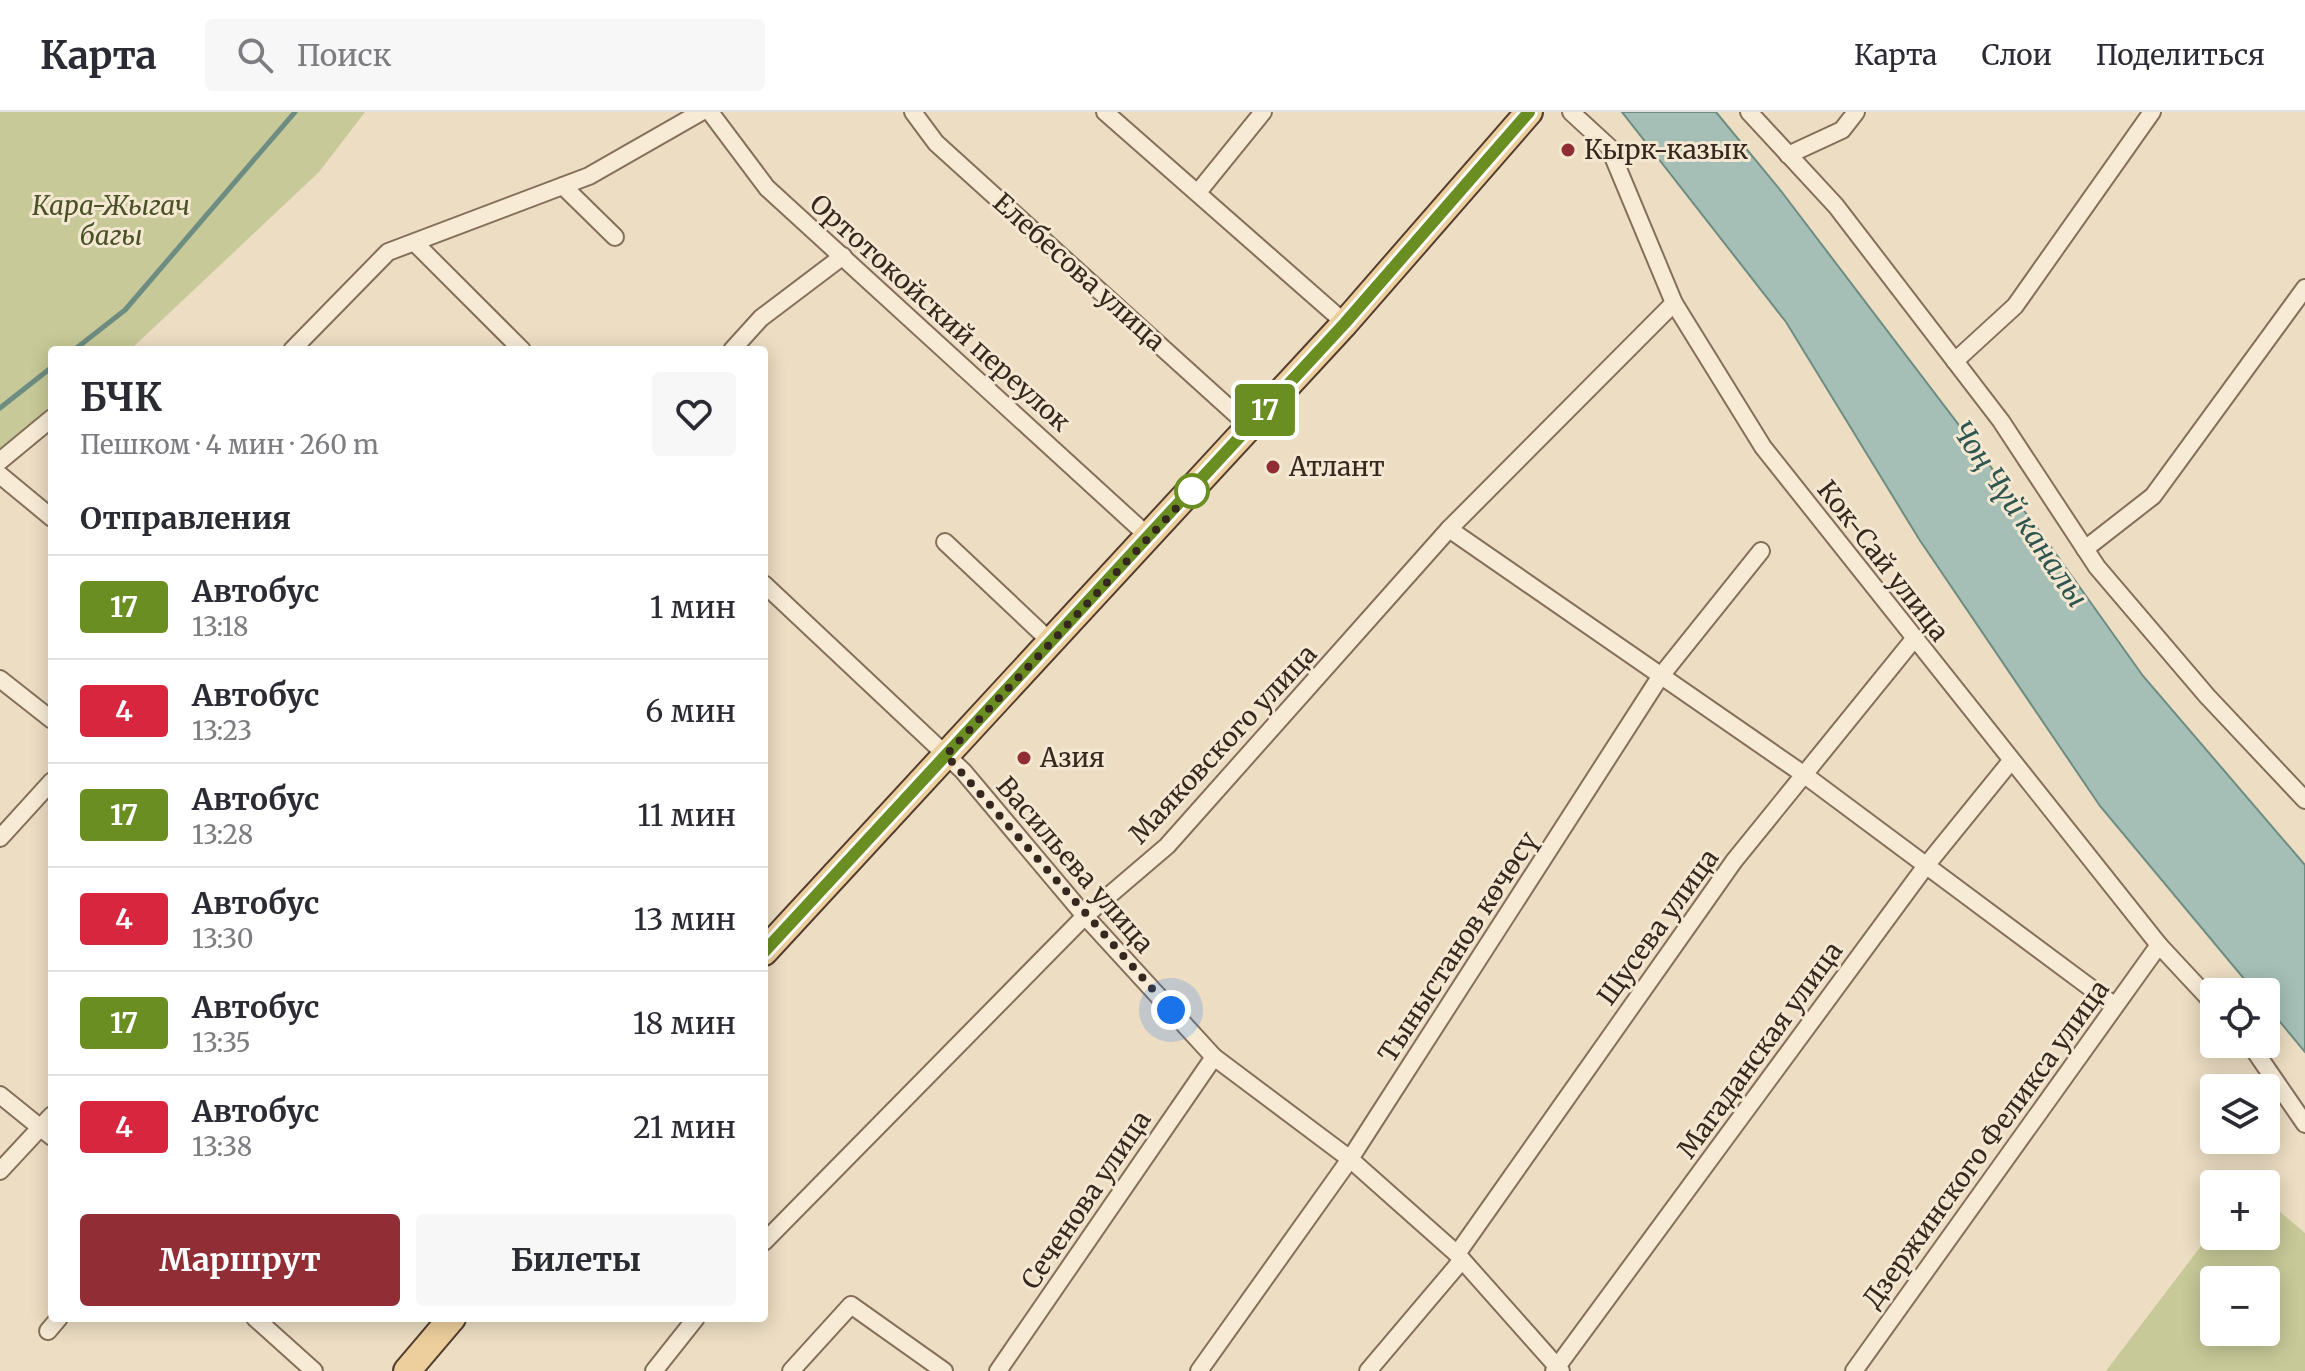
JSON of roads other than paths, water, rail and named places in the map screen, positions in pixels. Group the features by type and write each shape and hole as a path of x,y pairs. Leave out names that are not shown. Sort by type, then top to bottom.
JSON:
{"main road":[{"path":"768,948 1345,323 1529,112"},
{"path":"407,1371 449,1322"}],"street":[{"path":"300,346 388,252 416,244 589,176 701,112"},
{"name":"Ортотокойский переулок","path":"710,112 767,188 1149,537"},
{"name":"Елебесова улица","path":"913,112 936,143 1250,427"},
{"path":"1105,112 1199,191 1345,323"},
{"path":"1199,191 1263,112"},
{"name":"Кок-Сай улица","path":"1571,112 1609,147 1674,303 1763,447 2159,945 2200,989"},
{"path":"1749,112 1836,206 2001,421 2085,549 2207,696 2305,800"},
{"path":"1788,155 1842,130 1856,112"},
{"path":"1955,361 2015,306 2152,112"},
{"path":"563,186 615,237"},
{"path":"416,244 518,346"},
{"path":"736,346 761,318 843,256"},
{"path":"2085,549 2153,496 2305,288"},
{"name":"Маяковского улица","path":"768,1238 1085,916 1167,846 1449,529 1674,303"},
{"path":"0,461 48,421"},
{"path":"0,475 48,515"},
{"path":"1449,529 1806,776 2115,1006"},
{"path":"945,542 1051,642"},
{"name":"Тыныстанов көчөсү","path":"1199,1371 1350,1159 1660,677 1761,551"},
{"name":"Васильева улица","path":"768,588 946,755 1085,916 1214,1057 1350,1159 1459,1257 1557,1370"},
{"name":"Щусева улица","path":"1368,1371 1459,1257 1718,883 1914,639"},
{"path":"0,679 48,717"},
{"name":"Магаданская улица","path":"1557,1370 1925,867 2011,761"},
{"path":"0,838 48,785"},
{"name":"Дзержинского Феликса улица","path":"1854,1371 2159,945"},
{"name":"Сеченова улица","path":"998,1371 1214,1057"},
{"path":"2260,1058 2305,1124"},
{"path":"0,1095 48,1126 0,1171"},
{"path":"791,1371 851,1305 944,1371"},
{"path":"259,1322 314,1371"},
{"path":"654,1371 693,1322"}],"water":[{"name":"Чоң Чүй каналы","path":"1622,112 1716,112 1781,191 2044,537 2143,676 2305,865 2305,1052 2280,1022 2280,978 2243,978 2100,806 1919,539 1786,322"}],"waterway":[{"path":"79,346 125,310 295,112"},
{"path":"0,408 48,370"}],"place":[{"name":"Кырк-казык","path":"1568,150"},
{"name":"Атлант","path":"1273,467"},
{"name":"Азия","path":"1024,758"}],"park label":[{"name":"Кара-Жыгач багы","path":"111,221"}]}
